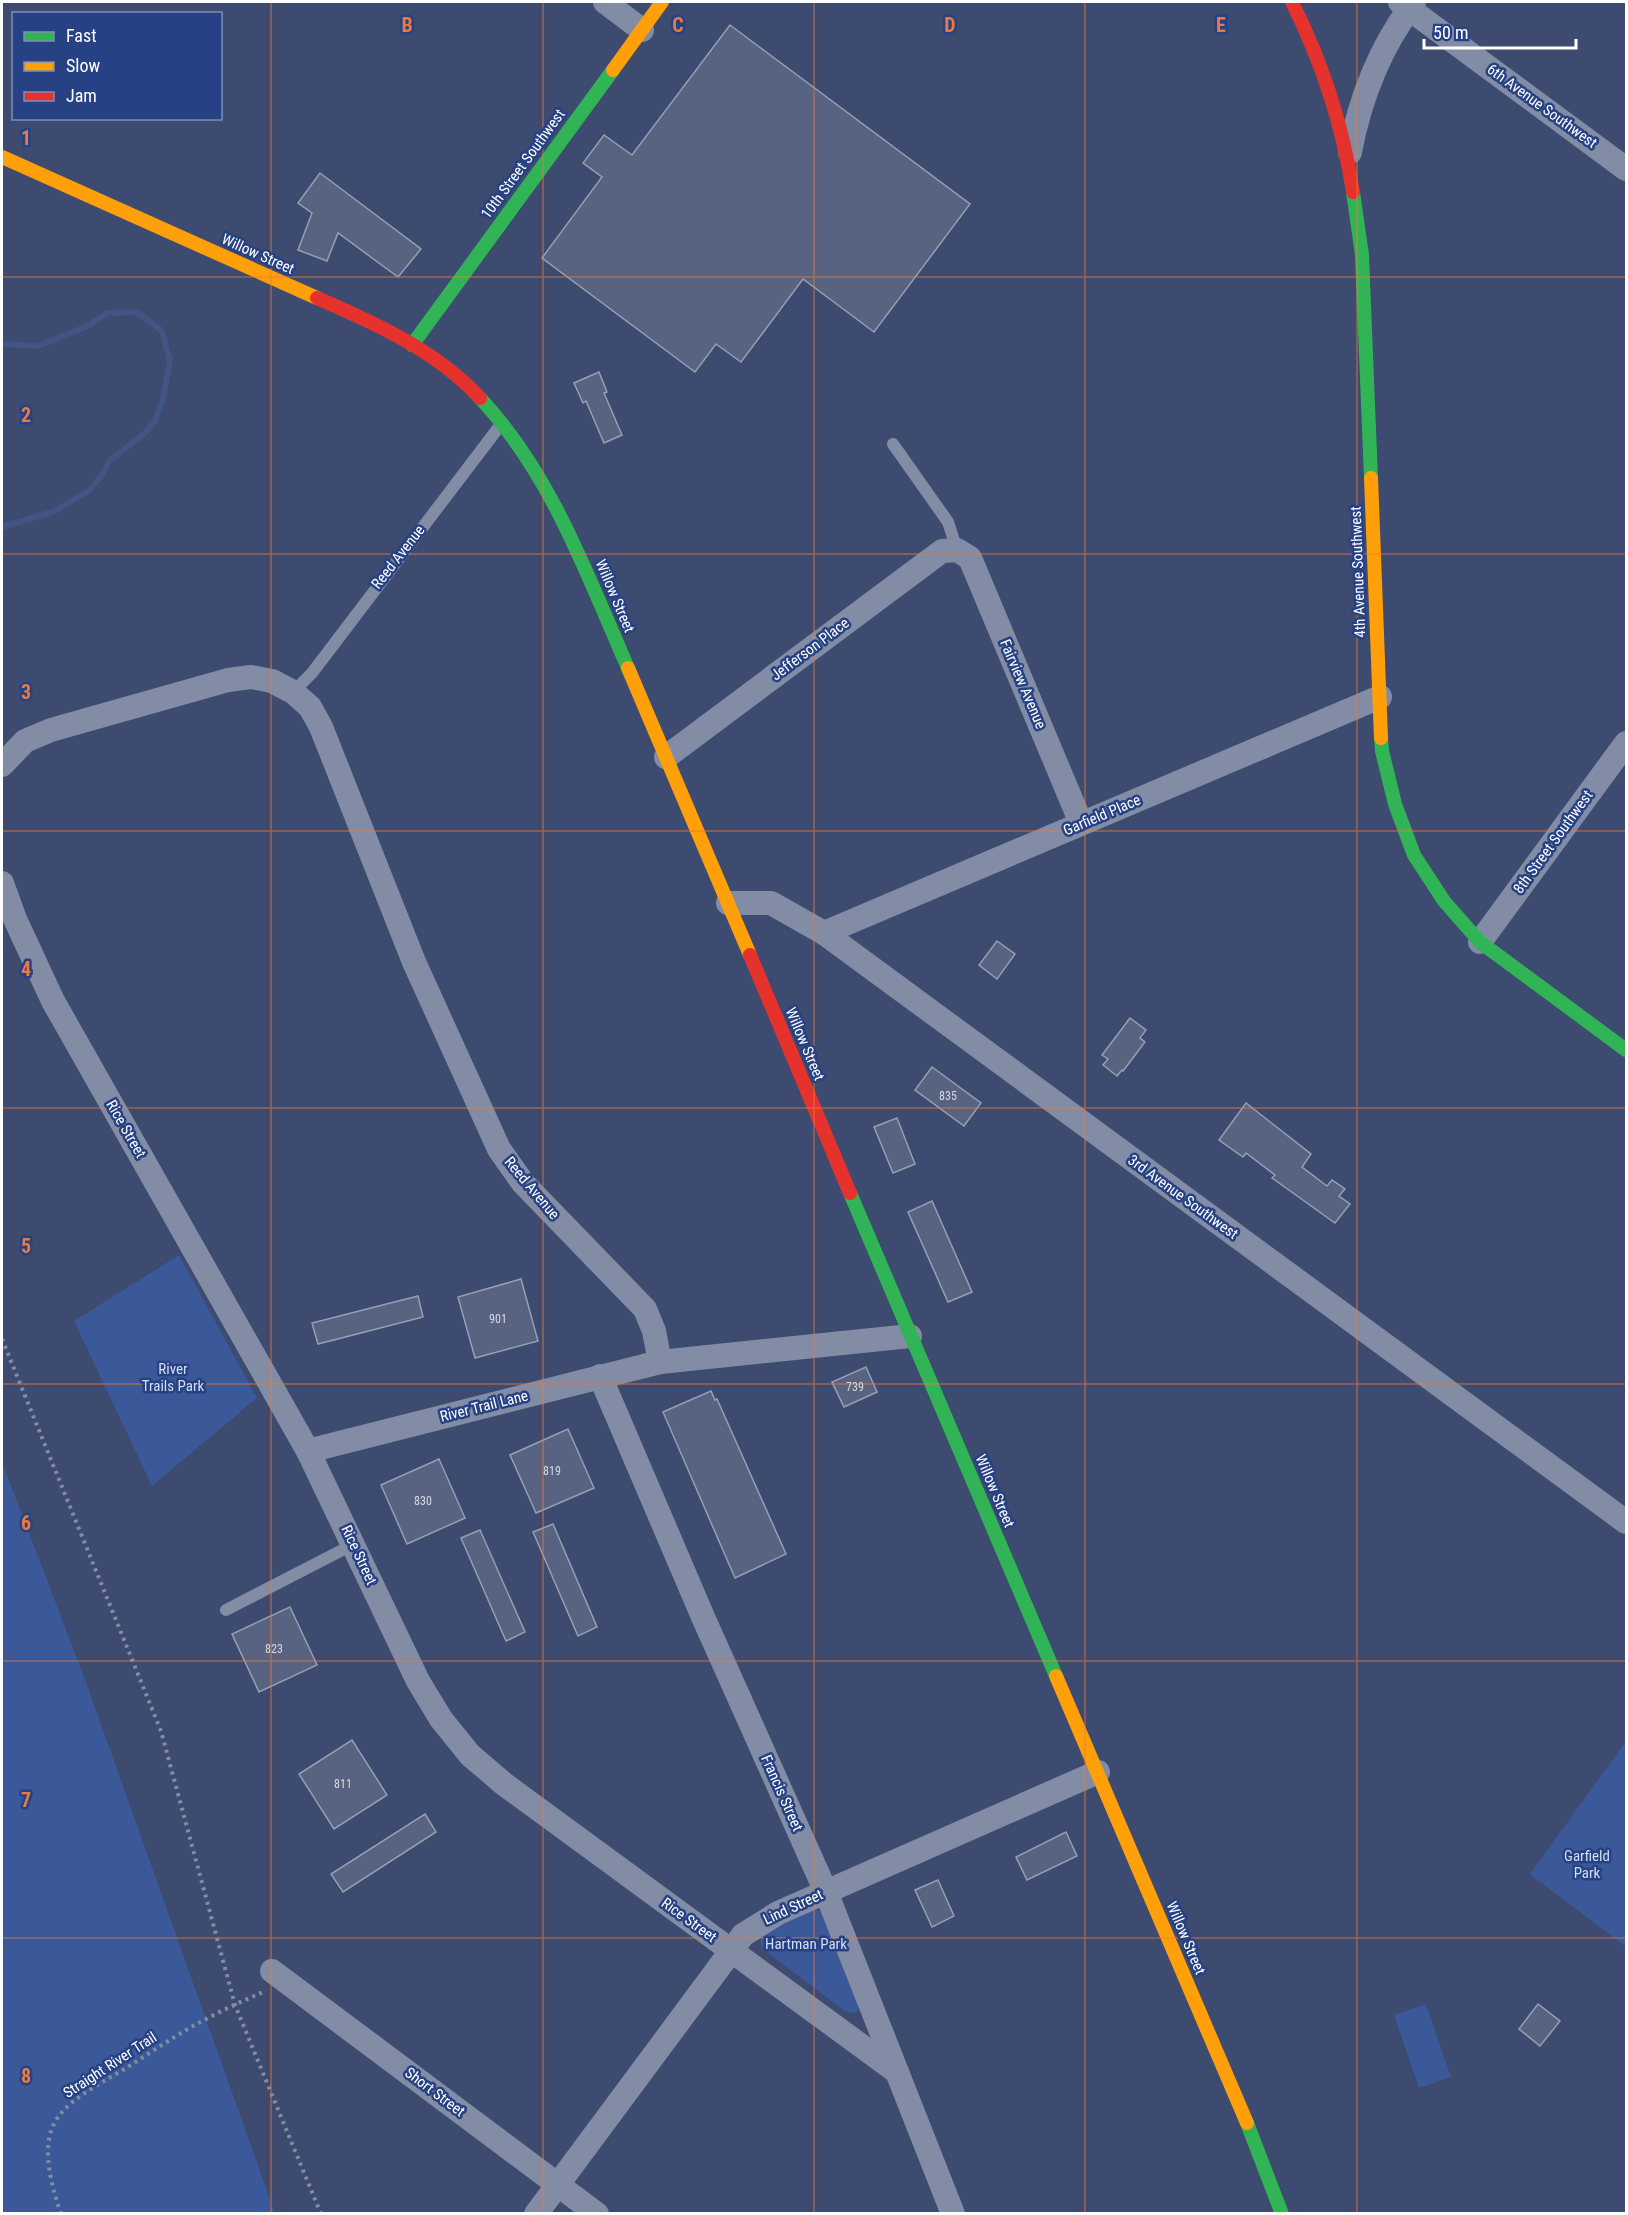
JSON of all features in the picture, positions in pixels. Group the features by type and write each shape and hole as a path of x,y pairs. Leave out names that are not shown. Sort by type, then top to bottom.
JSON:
{"street":[{"path":"605,2 642,30"},
{"name":"10th Street Southwest","path":"412,345 662,2"},
{"name":"4th Avenue Southwest","path":"1293,2 1308,33 1332,95 1348,160 1362,255 1382,751 1395,804 1414,855 1444,901 1480,942 1626,1050"},
{"path":"1348,160 1356,118 1371,78 1408,4"},
{"name":"6th Avenue Southwest","path":"1408,4 1626,169"},
{"name":"Willow Street","path":"2,157 333,305 412,345 444,366 475,392 502,422 536,468 562,515 666,757 910,1336 1098,1772 1258,2151 1282,2214"},
{"name":"Jefferson Place","path":"666,757 942,550 957,550"},
{"name":"Fairview Avenue","path":"957,550 970,558 1081,823"},
{"path":"2,765 25,741 51,730 228,680 251,677 272,681 293,692"},
{"name":"Reed Avenue","path":"293,692 310,707 321,727 414,962 499,1149 523,1183 645,1309 654,1331 660,1362"},
{"name":"Garfield Place","path":"824,933 1380,696"},
{"name":"8th Street Southwest","path":"1480,942 1626,743"},
{"name":"Rice Street","path":"2,883 19,929 53,1001 308,1451 418,1681 441,1719 470,1755 504,1785 897,2072"},
{"name":"3rd Avenue Southwest","path":"728,903 771,903 824,933 1626,1522"},
{"path":"660,1362 910,1336"},
{"name":"River Trail Lane","path":"308,1451 660,1362"},
{"name":"Francis Street","path":"600,1376 708,1628 826,1892 953,2214"},
{"name":"Lind Street","path":"536,2214 743,1935 760,1923 826,1892 1098,1772"},
{"name":"Short Street","path":"278,1976 597,2214"}],"lane":[{"name":"Reed Avenue","path":"293,692 312,673 502,422"},
{"path":"893,444 948,522 957,550"},
{"path":"226,1610 354,1544"}],"path":[{"path":"2,1339 161,1731 234,2005 321,2214"},
{"name":"Straight River Trail","path":"61,2214 52,2177 49,2137 54,2123 63,2110 85,2093 189,2028 234,2005 278,1976"}],"green space":[{"name":"River Trails Park","path":"179,1255 257,1398 152,1486 74,1321"},
{"path":"2,1462 86,1682 275,2213 2,2213"},
{"name":"Garfield Park","path":"1626,1741 1626,1947 1530,1874"},
{"name":"Hartman Park","path":"813,1910 819,1910 826,1915 859,2006 857,2012 850,2013 842,2009 762,1948 760,1942 764,1933"},
{"path":"1426,2004 1451,2077 1419,2088 1394,2015"}],"building":[{"path":"730,25 970,204 874,332 803,279 741,362 716,344 695,372 542,258 602,177 583,163 604,135 632,155"},
{"path":"320,173 421,249 398,277 338,233 327,261 298,250 312,213 298,203"},
{"path":"599,372 607,392 604,393 622,435 604,443 586,401 583,403 574,383"},
{"path":"997,941 1015,954 997,979 979,965"},
{"path":"1130,1018 1146,1030 1140,1038 1145,1042 1117,1076 1103,1065 1108,1059 1102,1055"},
{"path":"932,1067 981,1103 964,1126 915,1090"},
{"path":"1246,1103 1311,1154 1302,1167 1327,1186 1332,1180 1345,1189 1339,1196 1350,1204 1335,1223 1272,1178 1275,1175 1246,1153 1243,1157 1219,1140"},
{"path":"897,1118 915,1164 893,1173 874,1127"},
{"path":"932,1201 972,1292 948,1302 908,1212"},
{"path":"521,1279 538,1341 475,1358 458,1297"},
{"path":"418,1296 423,1317 318,1344 312,1323"},
{"path":"866,1367 877,1392 844,1407 832,1382"},
{"path":"711,1391 715,1400 717,1399 786,1554 735,1578 663,1412"},
{"path":"568,1429 594,1488 536,1513 510,1455"},
{"path":"439,1459 465,1518 407,1544 381,1485"},
{"path":"553,1524 597,1627 578,1636 533,1532"},
{"path":"480,1530 525,1632 506,1641 461,1538"},
{"path":"290,1607 317,1665 259,1692 232,1634"},
{"path":"352,1740 387,1795 334,1829 299,1774"},
{"path":"425,1814 436,1832 343,1892 331,1874"},
{"path":"1066,1832 1077,1856 1027,1880 1016,1857"},
{"path":"938,1880 954,1916 932,1927 915,1890"},
{"path":"1538,2004 1560,2021 1540,2046 1519,2029"}],"waterway":[{"path":"2,344 38,346 88,326 107,313 137,312 162,331 170,361 163,399 155,422 144,434 110,460 90,490 53,512 2,527"}],"traffic: fast":[{"path":"412,345 613,70"},
{"path":"1353,192 1362,255 1371,478"},
{"path":"480,398 528,459 547,492 582,561 628,668"},
{"path":"1381,738 1395,804 1414,855 1444,901 1480,942 1626,1050"},
{"path":"850,1193 1056,1676"},
{"path":"1247,2123 1282,2214"}],"traffic: slow":[{"path":"613,70 662,2"},
{"path":"2,157 317,298"},
{"path":"1371,478 1381,738"},
{"path":"628,668 750,955"},
{"path":"1056,1676 1247,2123"}],"traffic: jam":[{"path":"1292,2 1330,95 1343,142 1353,192"},
{"path":"317,298 383,328 425,352 463,381 480,398"},
{"path":"750,955 850,1193"}]}
